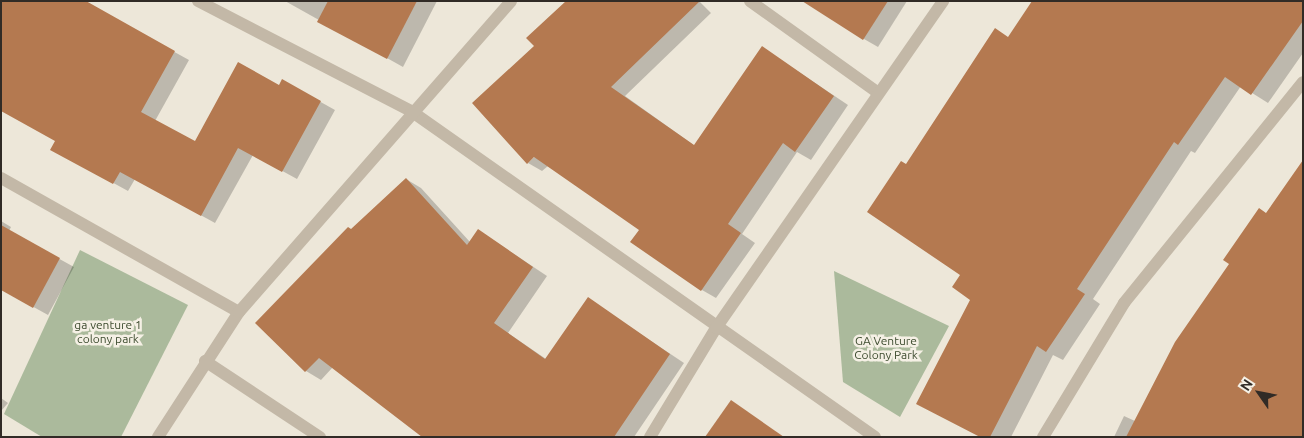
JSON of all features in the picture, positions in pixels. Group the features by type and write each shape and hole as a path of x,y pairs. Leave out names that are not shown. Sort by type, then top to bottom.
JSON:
{"street":[{"path":"198,1 412,111 716,328 875,437"},
{"path":"158,437 205,361 239,312 412,111 511,1"},
{"path":"750,1 877,92"},
{"path":"650,437 716,328 877,92 943,1"},
{"path":"1043,437 1124,303 1303,82"},
{"path":"1,178 239,312"},
{"path":"205,361 320,437"}],"green space":[{"name":"ga venture 1 colony park","path":"80,250 188,305 121,437 42,437 4,414"},
{"name":"GA Venture Colony Park","path":"834,271 949,326 900,417 843,382"}],"building":[{"path":"1,1 86,1 175,51 141,112 195,141 238,62 279,85 282,79 321,101 282,172 238,148 201,216 120,172 113,184 50,150 55,141 1,111"},
{"path":"328,1 417,1 387,59 317,22"},
{"path":"566,1 700,1 611,87 694,145 762,46 834,96 795,152 783,143 728,224 741,233 701,291 630,242 639,230 534,157 527,164 472,103 534,46 526,38"},
{"path":"802,1 888,1 863,40"},
{"path":"1032,1 1303,1 1303,21 1251,95 1225,77 1178,145 1174,142 1077,289 1085,294 1046,352 1037,346 990,437 980,437 916,404 970,300 952,287 960,275 867,212 901,161 906,164 995,28 1008,37"},
{"path":"1303,160 1303,437 1126,437 1175,342 1229,264 1223,260 1259,208 1266,213"},
{"path":"406,178 467,245 478,229 533,267 494,323 545,359 588,297 670,354 614,437 422,437 319,358 305,372 255,323 348,227 351,229"},
{"path":"1,225 60,258 33,308 1,290"},
{"path":"731,400 784,437 705,437"}]}
